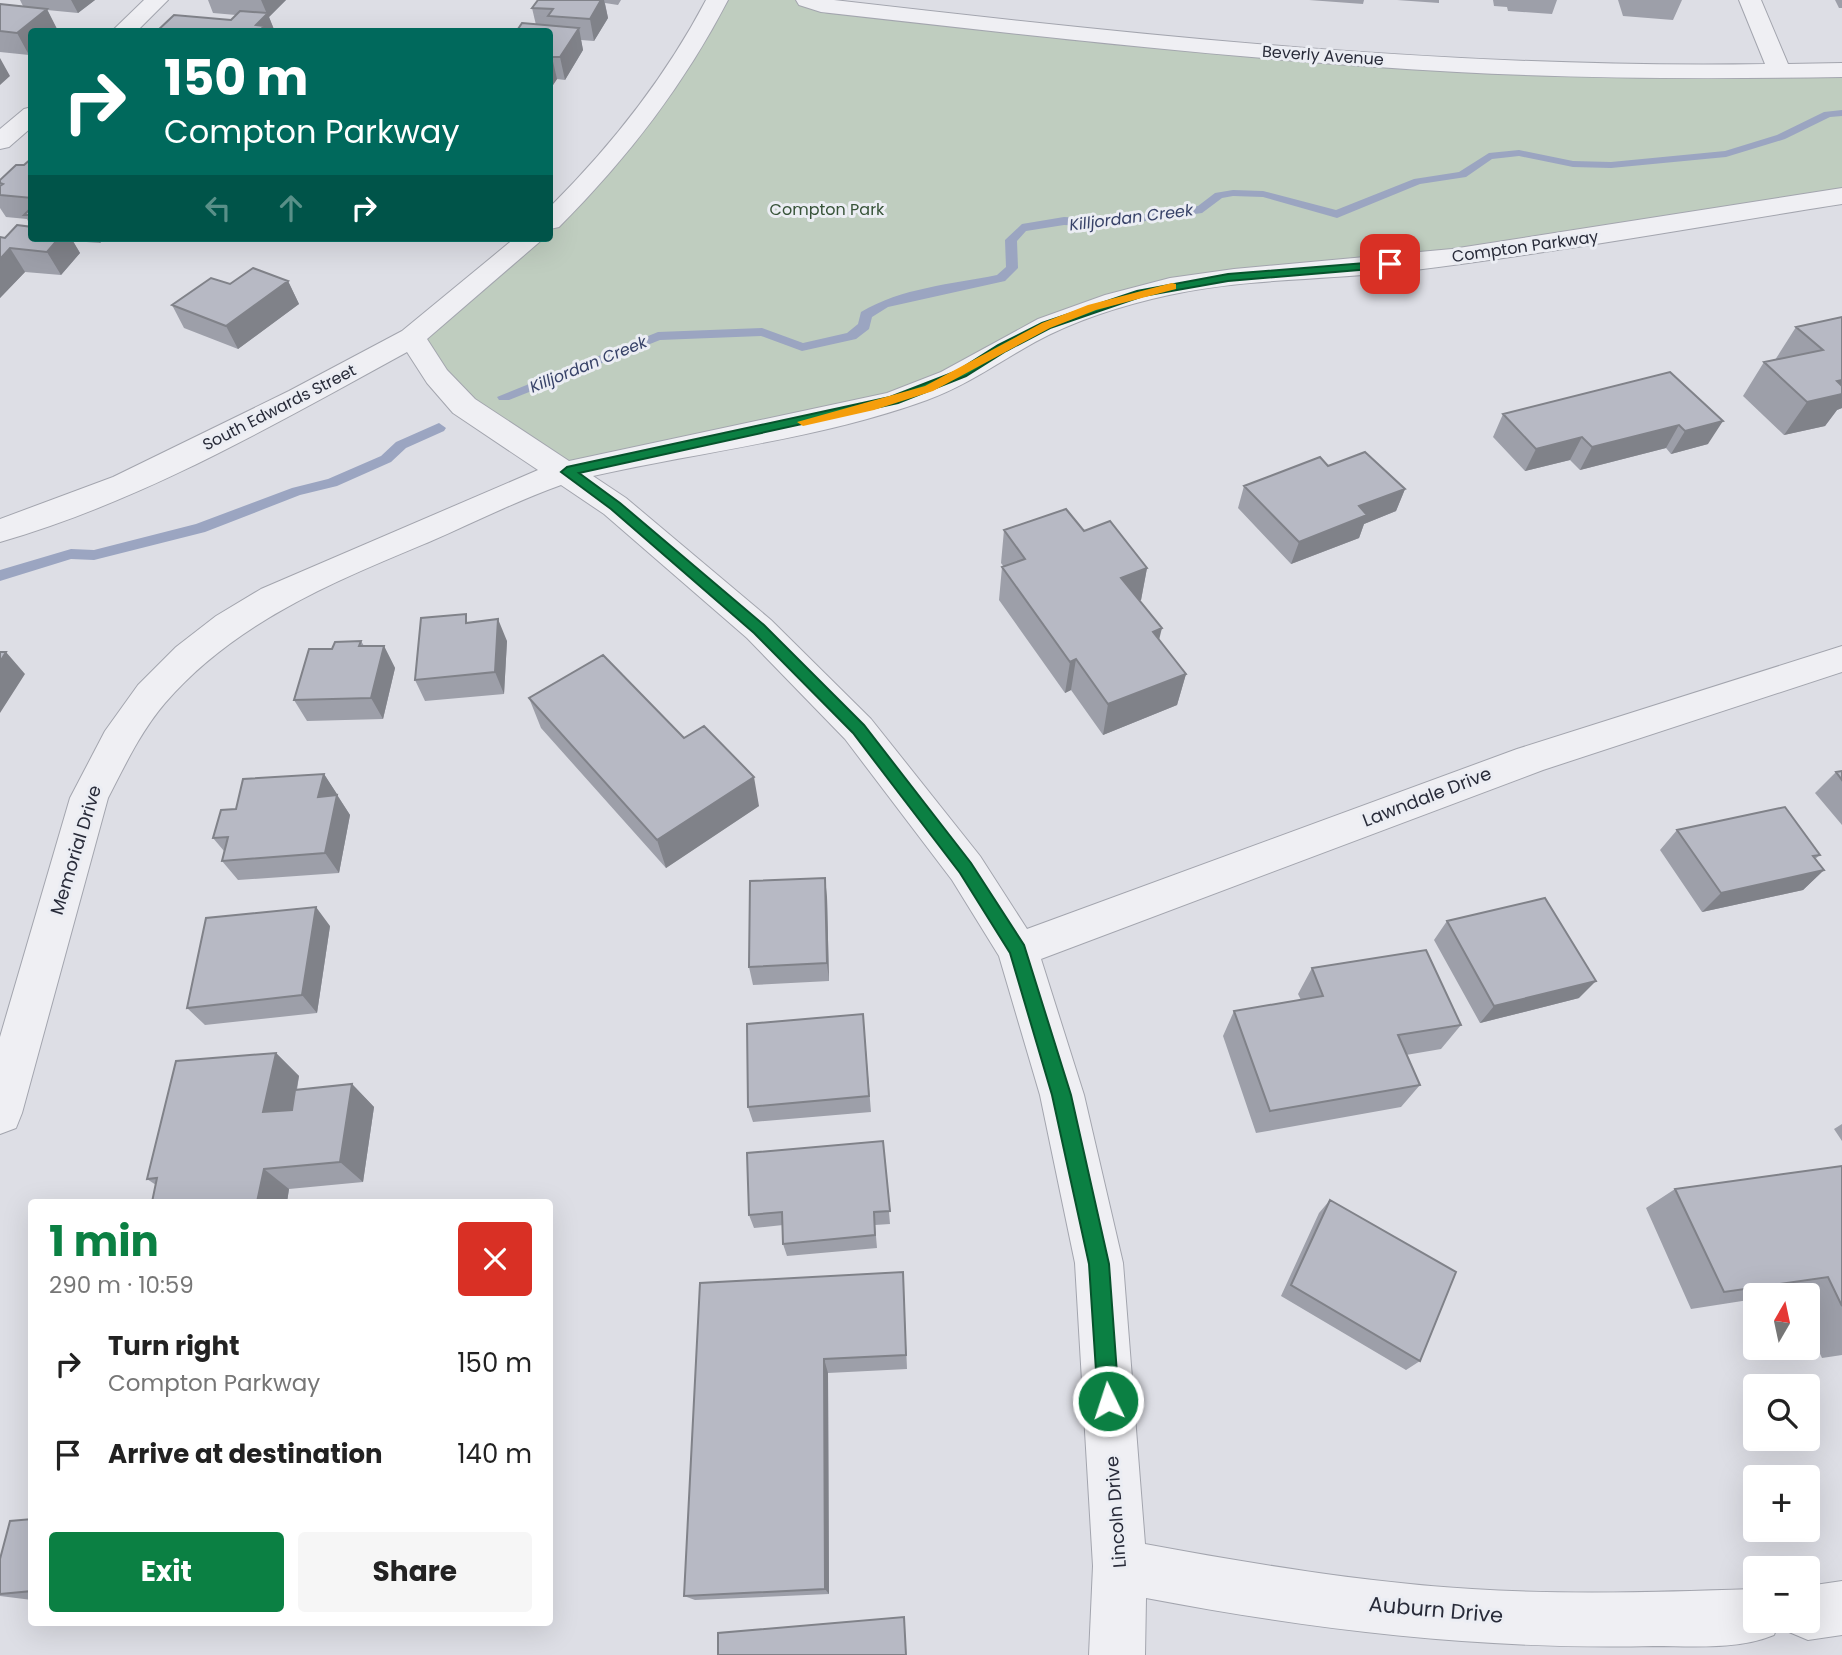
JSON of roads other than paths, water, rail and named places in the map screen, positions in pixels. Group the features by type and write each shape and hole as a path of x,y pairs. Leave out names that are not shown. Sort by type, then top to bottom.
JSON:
{"street":[{"path":"126,28 157,0"},
{"path":"553,218 579,193 661,94 700,34 718,0"},
{"name":"Beverly Avenue","path":"807,0 821,5 1068,34 1344,57 1629,73 1842,70"},
{"path":"1750,0 1780,72"},
{"path":"0,142 28,118"},
{"name":"Compton Parkway","path":"567,472 893,401 962,374 1002,348 1046,326 1141,293 1228,278 1503,251 1842,197"},
{"name":"South Edwards Street","path":"0,531 124,485 300,398 412,337 526,242"},
{"name":"Lincoln Drive","path":"412,337 437,376 464,406 615,506 759,629 858,729 958,858 1018,950 1062,1095 1099,1264 1120,1566 1117,1655"},
{"name":"Memorial Drive","path":"0,1113 89,798 109,753 137,711 171,671 211,637 254,607 301,582 567,472"},
{"name":"Lawndale Drive","path":"1018,950 1521,761 1742,688 1842,659"},
{"name":"Auburn Drive","path":"1120,1566 1245,1590 1432,1613 1619,1620 1743,1616"},
{"path":"1820,1611 1842,1608"}],"waterway":[{"name":"Killjordan Creek","path":"504,397 658,336 762,332 802,347 851,336 864,326 866,315 884,304 910,296 1001,278 1012,268 1011,240 1022,228 1064,221 1104,223 1148,218 1202,209 1219,195 1233,193 1263,194 1337,214 1418,181 1462,175 1489,156 1519,153 1573,164 1611,165 1726,154 1781,137 1828,114 1842,113"},
{"name":"Killjordan Creek","path":"0,576 71,554 94,555 200,528 297,491 332,483 386,459 401,445 439,428"}],"park label":[{"name":"Compton Park","path":"827,209"}]}
